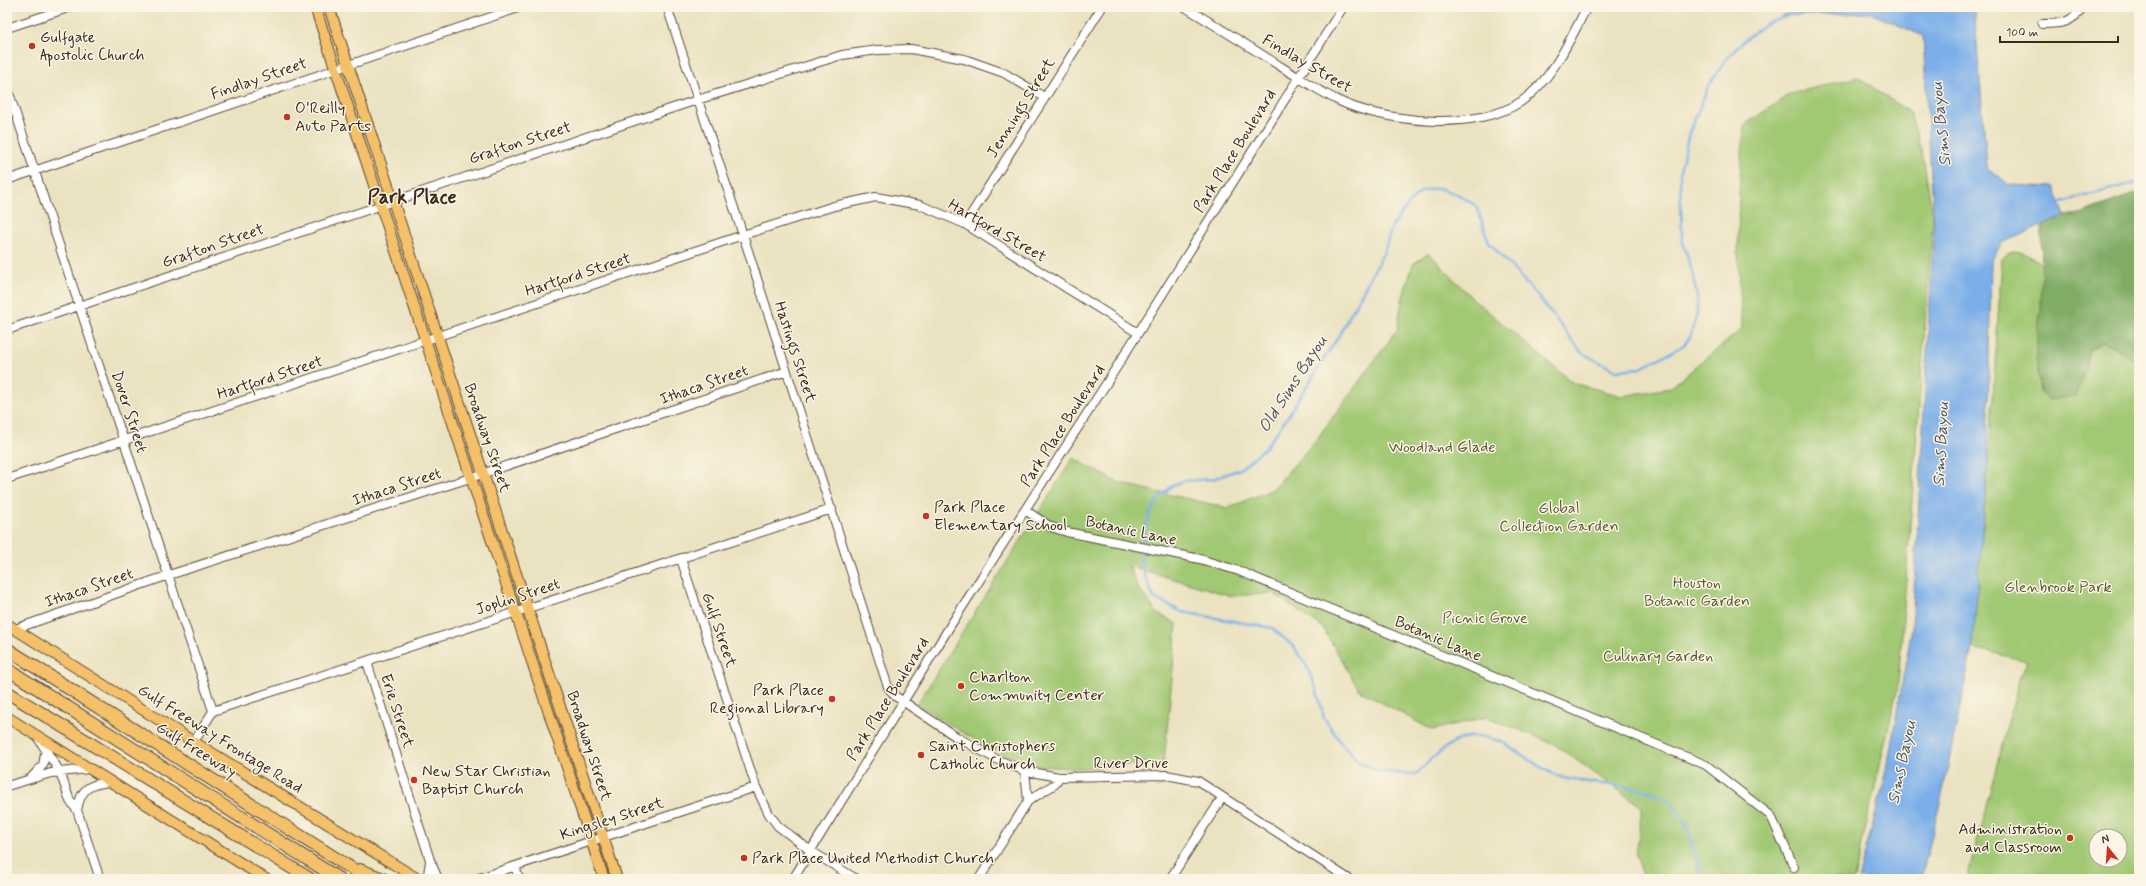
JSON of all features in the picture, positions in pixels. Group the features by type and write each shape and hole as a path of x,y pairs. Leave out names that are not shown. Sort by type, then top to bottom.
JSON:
{"highway":[{"name":"Gulf Freeway","path":"7,649 368,879"},
{"name":"Gulf Freeway","path":"7,669 339,879"},
{"path":"7,692 310,879"},
{"path":"276,858 293,879"},
{"path":"349,867 383,879"}],"main road":[{"name":"Broadway Street","path":"315,7 604,879"},
{"name":"Broadway Street","path":"329,7 437,337 529,608 617,879"},
{"name":"Gulf Freeway Frontage Road","path":"11,626 194,742 418,879"},
{"path":"7,717 89,770 266,879"},
{"path":"563,757 576,753"}],"street":[{"path":"7,28 71,7"},
{"name":"Findlay Street","path":"7,180 336,68 522,7"},
{"name":"Hastings Street","path":"667,7 743,235 888,687 895,696 903,702"},
{"name":"Jennings Street","path":"965,224 1102,7"},
{"name":"Findlay Street","path":"1185,7 1338,101 1399,118 1444,122 1480,117 1505,109 1522,101 1542,82 1562,53 1587,7"},
{"name":"Park Place Boulevard","path":"793,879 903,702 1343,7"},
{"path":"2042,24 2069,21 2075,18 2084,7"},
{"name":"Grafton Street","path":"7,330 393,200 697,100 842,55 878,50 911,49 964,59 998,70 1044,97"},
{"name":"Dover Street","path":"7,87 213,711"},
{"name":"Hartford Street","path":"7,479 743,235 834,206 876,197 920,205 965,224 1138,333"},
{"name":"Ithaca Street","path":"11,626 470,478 787,371"},
{"name":"Joplin Street","path":"213,711 832,509"},
{"name":"Botanic Lane","path":"1025,510 1051,527 1080,535 1200,559 1239,571 1706,765 1771,816 1794,867"},
{"name":"Gulf Street","path":"681,559 756,787 769,814 778,826 811,851 856,879"},
{"name":"Erie Street","path":"367,662 430,860 438,879"},
{"name":"River Drive","path":"903,702 954,736 996,759 1025,771 1059,777 1166,775 1198,781 1348,879"},
{"path":"194,742 213,711"},
{"path":"37,736 60,772 70,801 77,810 100,879"},
{"path":"30,779 43,765 46,749"},
{"path":"7,786 60,772 89,770"},
{"path":"1025,771 1028,801"},
{"path":"979,879 1028,801 1055,784 1059,777"},
{"path":"77,810 79,798 86,789 92,785 110,782"},
{"name":"Kingsley Street","path":"476,879 756,787"},
{"path":"1170,879 1222,798"},
{"path":"425,879 428,874 430,860"},
{"path":"515,866 519,879"}],"green space":[{"name":"Houston Botanic Garden","path":"1858,77 1910,113 1924,161 1933,218 1898,686 1854,879 1644,879 1636,855 1642,807 1554,744 1487,717 1432,730 1359,690 1323,628 1273,593 1232,596 1129,566 1137,586 1157,613 1177,624 1164,762 1092,768 1037,765 1007,756 993,749 967,735 917,704 1073,458 1119,483 1228,508 1273,489 1316,440 1397,330 1402,300 1413,264 1429,253 1471,297 1573,383 1622,396 1670,388 1742,329 1738,252 1739,192 1744,125 1790,94"},
{"path":"2139,192 2139,364 2117,348 2102,342 2089,350 2085,370 2075,396 2049,400 2040,393 2036,357 2037,331 2041,310 2042,226 2065,216 2079,214"},
{"name":"Glenbrook Park","path":"2016,251 2026,254 2139,329 2139,879 1967,879 2018,684 2027,661 1972,648 1988,468 2002,259 2007,254"}],"water":[{"name":"Sims Bayou","path":"1808,7 1976,7 1975,19 1987,166 2009,185 2054,187 2065,216 2002,243 1991,261 1987,474 1973,643 1942,795 1921,879 1858,879 1885,779 1912,628 1934,226 1923,36 1870,13 1781,16"}],"waterway":[{"name":"Old Sims Bayou","path":"1702,879 1690,836 1682,817 1676,808 1660,795 1634,788 1572,780 1561,777 1539,766 1509,746 1487,737 1466,737 1450,744 1415,775 1377,771 1358,761 1342,744 1324,718 1316,688 1306,665 1293,646 1272,628 1182,612 1154,598 1144,574 1141,560 1145,529 1150,513 1159,498 1173,485 1183,481 1213,479 1240,469 1265,448 1282,425 1338,337 1384,252 1392,226 1411,201 1422,191 1439,188 1461,196 1476,206 1489,242 1541,300 1582,353 1615,370 1630,369 1641,368 1684,345 1690,337 1697,314 1697,297 1692,271 1682,239 1680,171 1689,133 1709,85 1724,62 1741,43 1765,24 1791,15"},
{"path":"2058,203 2139,182"}],"place":[{"name":"Gulfgate Apostolic Church","path":"32,46"},
{"name":"O'Reilly Auto Parts","path":"287,117"},
{"name":"Park Place Elementary School","path":"926,516"},
{"name":"Charlton Community Center","path":"961,686"},
{"name":"Park Place Regional Library","path":"832,699"},
{"name":"Saint Christophers Catholic Church","path":"921,755"},
{"name":"New Star Christian Baptist Church","path":"414,780"},
{"name":"Administration and Classroom","path":"2070,838"},
{"name":"Park Place United Methodist Church","path":"744,858"}],"district":[{"name":"Park Place","path":"412,197"}],"park label":[{"name":"Woodland Glade","path":"1442,447"},
{"name":"Global Collection Garden","path":"1559,517"},
{"name":"Picnic Grove","path":"1485,618"},
{"name":"Culinary Garden","path":"1658,656"}]}
